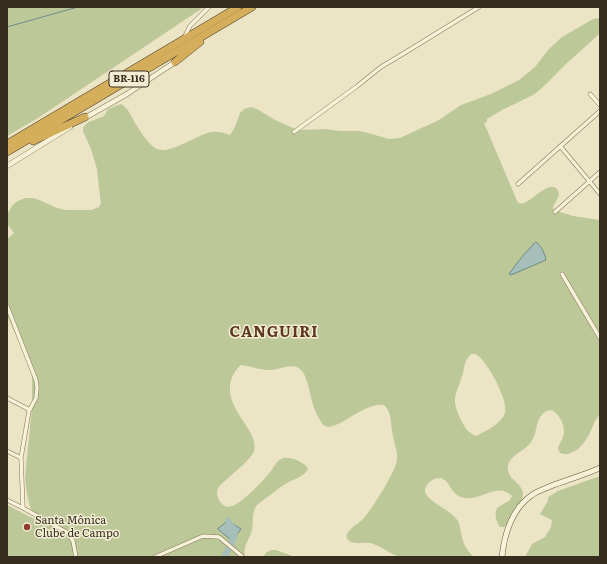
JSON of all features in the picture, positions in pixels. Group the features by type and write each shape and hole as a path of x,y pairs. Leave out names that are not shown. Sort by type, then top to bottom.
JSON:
{"highway":[{"name":"BR-116","path":"7,144 238,7"},
{"name":"BR-116","path":"7,152 252,7"},
{"path":"175,62 217,28"},
{"path":"7,152 85,117"}],"main road":[{"path":"502,557 507,532 514,516 526,500 533,494 544,489 600,468"}],"street":[{"path":"183,40 190,26 209,7"},
{"path":"294,132 381,67 479,7"},
{"path":"7,166 85,117 127,94 175,62"},
{"path":"590,94 600,105"},
{"path":"518,184 600,111"},
{"path":"560,146 600,194"},
{"path":"555,212 600,172"},
{"path":"562,274 600,338"},
{"path":"7,306 36,380 37,388 36,398 30,410 21,458 24,508"},
{"path":"7,319 10,313"},
{"path":"7,398 30,410"},
{"path":"7,451 21,458"},
{"path":"7,500 24,508 68,534 73,541 76,557"},
{"path":"155,557 203,536 219,537 243,557"}],"green space":[{"path":"7,7 204,7 38,118 7,136"},
{"path":"600,18 600,33 567,63 547,84 533,95 502,110 487,119 487,122 484,123 518,203 524,203 545,189 554,187 557,189 559,194 553,207 554,210 573,216 600,220 600,414 583,444 577,450 568,454 560,453 558,449 564,432 563,424 559,416 549,410 542,415 531,442 509,462 508,471 512,478 521,487 523,495 521,502 507,525 504,527 500,527 496,513 497,508 510,500 512,496 506,492 500,490 474,498 467,498 456,494 446,481 441,478 432,480 427,484 425,493 432,501 455,517 458,521 464,543 474,557 401,557 374,544 351,542 347,538 348,533 368,513 383,490 396,465 397,454 390,415 387,408 384,405 374,406 363,410 339,424 328,427 322,424 317,415 305,376 297,367 290,366 265,370 241,365 236,370 231,380 230,391 236,410 252,435 254,451 248,460 218,488 217,496 221,503 224,506 229,507 241,501 258,486 276,463 281,459 288,458 296,460 304,464 308,469 303,475 285,484 257,505 253,514 252,530 245,550 245,557 7,557 7,505 42,523 31,510 25,478 32,408 32,375 28,362 7,315 7,239 14,233 7,224 8,213 16,202 25,198 37,199 65,210 91,210 99,207 101,203 97,169 91,149 83,131 86,124 104,116 108,109 121,104 128,111 148,142 157,149 163,150 176,147 199,136 212,132 230,135 235,127 240,113 244,109 251,107 298,130 324,129 359,131 389,139 400,138 439,120 461,105 491,94 519,80 535,67 548,50 562,37 593,19","holes":["471,354 476,354 486,365 501,391 505,407 505,413 500,421 493,427 476,436 468,431 464,425 457,412 455,403 465,363"]},
{"path":"600,476 600,557 525,557 532,544 545,537 551,527 552,520 540,514 548,501 548,497 558,491"},
{"path":"271,550 276,550 295,557 263,557"}],"water":[{"path":"536,242 540,246 546,260 511,275 509,274 521,258"},
{"path":"228,521 241,529 232,541 218,529"}],"waterway":[{"path":"7,27 78,7"},
{"path":"228,521 235,534 231,544"},
{"path":"224,557 229,548"}],"place":[{"name":"Santa Mônica Clube de Campo","path":"27,527"}],"district":[{"name":"CANGUIRI","path":"274,333"}]}
